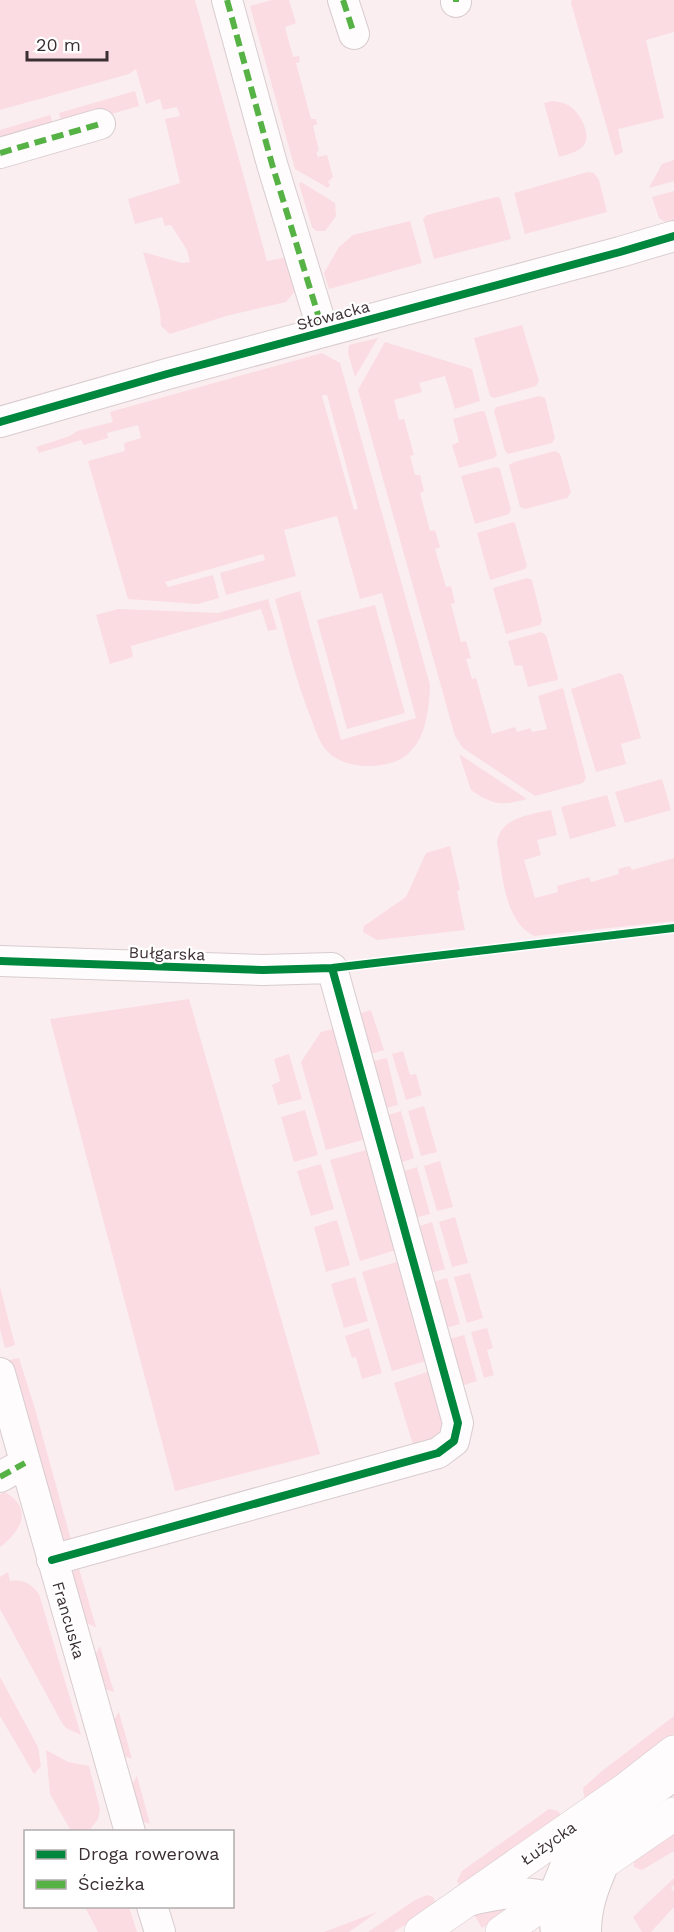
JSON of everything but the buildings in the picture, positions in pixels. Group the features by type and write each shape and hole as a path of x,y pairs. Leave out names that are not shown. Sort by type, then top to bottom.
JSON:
{"main road":[{"name":"Łużycka","path":"421,1932 625,1790 674,1752"},
{"path":"502,1932 674,1814"}],"street":[{"path":"227,0 272,164 323,331"},
{"path":"343,0 354,34"},
{"path":"0,153 100,124"},
{"name":"Słowacka","path":"0,422 674,236"},
{"name":"Bułgarska","path":"0,961 263,970 332,968 458,1423 454,1441 438,1454 52,1560"},
{"name":"Francuska","path":"0,1373 12,1470 52,1560 129,1830"},
{"path":"556,1932 552,1899 570,1855 586,1840 674,1775"},
{"path":"586,1932 586,1916 592,1891 604,1863"},
{"path":"468,1901 517,1892 552,1899 566,1909 586,1932"},
{"path":"153,1908 159,1932"}],"shaded area":[{"path":"0,0 195,0 267,261 288,257 297,289 286,302 226,316 170,334 161,326 160,311 143,252 182,263 190,262 187,250 171,225 165,226 162,217 135,224 128,199 180,183 165,119 180,116 177,107 163,110 160,99 146,104 136,69 129,74 0,110"},
{"path":"272,0 289,0 296,23 285,27 293,57 299,56 300,62 296,63 311,119 316,119 317,124 313,126 319,151 316,152 318,157 327,155 333,177 328,182 330,185 328,188 295,169 250,6"},
{"path":"572,0 674,0 674,32 646,40 664,118 618,129 623,152 615,156 571,3"},
{"path":"135,91 139,106 63,128 59,113"},
{"path":"553,101 575,110 586,133 585,144 581,148 559,157 544,103"},
{"path":"50,115 55,130 0,146 0,130"},
{"path":"674,160 674,181 649,188 662,164"},
{"path":"588,172 594,173 599,180 607,212 525,234 514,193"},
{"path":"301,182 335,203 336,216 325,231 316,231 312,227 299,184"},
{"path":"674,191 674,220 665,222 659,218 652,197"},
{"path":"496,197 500,198 511,239 434,259 423,219 427,215"},
{"path":"410,221 422,263 329,289 324,273 339,247 353,235"},
{"path":"522,325 539,381 536,386 494,398 490,396 474,338"},
{"path":"378,338 355,377 348,353 349,345"},
{"path":"385,342 472,369 480,401 455,409 445,376 419,383 422,392 394,400 399,420 404,419 414,455 410,456 415,475 420,475 424,491 420,493 430,531 435,530 440,547 435,549 446,587 451,586 455,603 451,604 461,642 466,641 471,658 466,659 472,679 476,678 492,734 515,727 517,732 530,728 532,732 547,729 538,696 563,688 586,778 583,783 535,796 463,748 455,736 358,390"},
{"path":"322,353 340,363 430,685 423,730 413,749 404,757 386,764 367,766 349,764 326,750 321,744 306,706 287,645 275,599 300,591 341,740 416,718 382,593 360,599 337,516 284,530 296,576 226,595 220,573 265,560 263,554 165,582 168,587 213,575 219,598 198,604 128,599 88,461 125,451 124,443 141,438 138,425 107,433 108,438 84,445 81,440 39,453 36,447 70,436 77,431 113,422 110,412","holes":["327,395 358,509 354,510 322,396"]},
{"path":"539,396 545,398 555,438 552,443 508,454 505,451 494,411 496,407"},
{"path":"481,411 485,412 497,455 494,458 459,468 452,445 459,442 453,419"},
{"path":"555,451 560,454 571,492 567,498 525,509 520,507 509,465"},
{"path":"496,467 500,469 511,510 509,514 475,524 461,476"},
{"path":"513,522 527,566 525,569 490,580 477,533"},
{"path":"527,578 532,580 542,621 540,625 506,634 493,588"},
{"path":"268,599 277,629 268,631 261,609 131,646 133,657 110,664 96,615 118,609 218,613"},
{"path":"375,605 405,713 347,729 317,620"},
{"path":"541,632 546,635 558,678 528,687 522,665 515,666 508,641"},
{"path":"619,673 623,675 641,738 621,744 626,764 596,772 571,689"},
{"path":"459,754 527,799 497,803 471,790"},
{"path":"662,779 671,810 625,823 615,792"},
{"path":"607,795 616,826 570,839 561,807"},
{"path":"551,810 557,835 537,840 541,855 524,860 535,898 558,892 557,886 589,877 591,882 619,874 618,869 630,866 632,870 674,858 674,921 534,936 524,929 510,908 506,895 497,843 499,834 510,822"},
{"path":"450,846 460,890 457,891 465,930 377,940 363,932 364,926 406,897 426,853"},
{"path":"189,999 320,1454 175,1491 50,1019"},
{"path":"371,1010 384,1050 371,1054 358,1014"},
{"path":"340,1027 366,1139 326,1150 301,1062 321,1032"},
{"path":"403,1051 410,1075 416,1074 422,1095 406,1100 392,1054"},
{"path":"289,1054 302,1099 278,1105 272,1085 280,1081 274,1059"},
{"path":"387,1058 398,1105 386,1108 374,1061"},
{"path":"424,1106 437,1152 421,1156 408,1111"},
{"path":"305,1110 318,1155 294,1162 281,1117"},
{"path":"401,1111 414,1158 396,1164 388,1115"},
{"path":"370,1149 396,1250 360,1261 330,1160"},
{"path":"440,1161 453,1207 437,1211 424,1166"},
{"path":"321,1164 334,1209 311,1216 297,1171"},
{"path":"417,1167 430,1214 411,1219 398,1173"},
{"path":"455,1217 468,1263 452,1267 439,1222"},
{"path":"337,1220 350,1265 326,1272 314,1227"},
{"path":"432,1222 445,1269 426,1274 414,1228"},
{"path":"400,1261 426,1361 392,1371 362,1272"},
{"path":"470,1273 483,1318 467,1323 454,1277"},
{"path":"355,1277 368,1321 344,1328 331,1284"},
{"path":"447,1278 460,1324 442,1329 429,1283"},
{"path":"0,1287 15,1345 5,1348 0,1329"},
{"path":"369,1328 382,1373 362,1379 356,1357 352,1358 345,1336"},
{"path":"487,1328 493,1348 487,1350 494,1375 484,1378 471,1332"},
{"path":"464,1335 477,1381 458,1387 446,1340"},
{"path":"19,1358 73,1547 63,1544 40,1474 9,1360"},
{"path":"433,1370 445,1434 415,1451 394,1383"},
{"path":"5,1492 14,1499 22,1513 14,1534 0,1547 0,1494"},
{"path":"78,1565 96,1627 83,1622 71,1575"},
{"path":"8,1572 10,1581 27,1583 39,1594 81,1735 66,1728 62,1723 0,1609 0,1577"},
{"path":"100,1646 114,1692 102,1688 95,1655"},
{"path":"0,1677 38,1747 41,1766 34,1774 0,1716"},
{"path":"119,1712 132,1759 122,1755 112,1723"},
{"path":"674,1716 674,1734 585,1802 583,1788"},
{"path":"46,1750 68,1762 89,1766 100,1809 98,1819 90,1830 70,1830 50,1794"},
{"path":"137,1776 150,1824 141,1821 130,1788"},
{"path":"549,1809 558,1811 562,1817 461,1888 457,1881 462,1871"},
{"path":"674,1833 674,1851 642,1870 634,1867 634,1861"},
{"path":"674,1878 674,1885 671,1888 674,1892 674,1907 651,1932 642,1932 633,1917"},
{"path":"427,1895 433,1897 437,1904 394,1932 368,1932 415,1900"},
{"path":"516,1907 482,1928 473,1913"},
{"path":"86,1908 129,1908 137,1932 98,1932"},
{"path":"377,1912 349,1932 324,1932 332,1929"}],"marked path":[{"path":"227,0 272,164 323,331"},
{"path":"343,0 354,34"},
{"path":"0,153 100,124"},
{"path":"0,1477 25,1463"}],"cycle path":[{"path":"0,422 167,374 674,236"},
{"path":"0,961 263,970 332,968 674,928"},
{"path":"52,1560 438,1453 454,1441 458,1423 332,968"}]}
